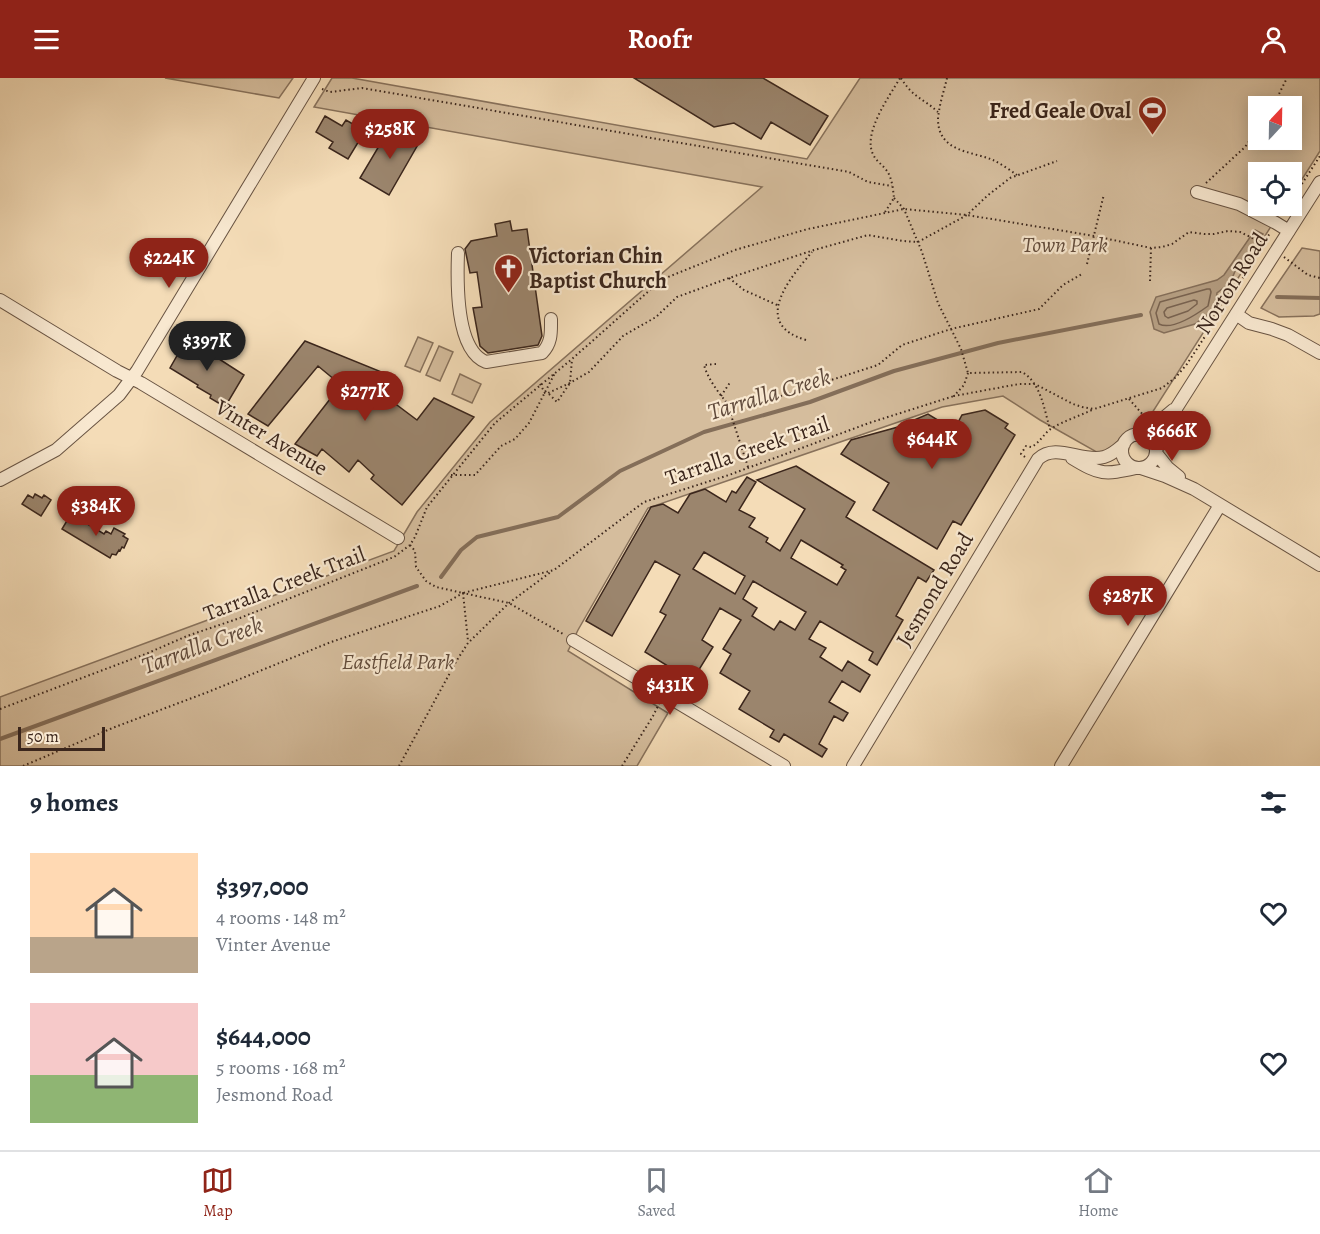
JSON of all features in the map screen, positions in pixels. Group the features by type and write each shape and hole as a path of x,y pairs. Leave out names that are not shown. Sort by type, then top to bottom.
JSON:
{"street":[{"path":"0,480 56,450 119,395 136,371 312,81"},
{"name":"Norton Road","path":"1156,451 1177,407 1320,182"},
{"path":"1197,192 1239,204 1289,231"},
{"path":"458,253 457,282 463,323 468,343 480,360 486,362 542,353 548,348 551,339 551,319"},
{"name":"Vinter Avenue","path":"0,300 398,538"},
{"path":"1236,314 1250,323 1288,335 1320,353"},
{"name":"Norton Road","path":"1135,435 1154,426 1177,407"},
{"path":"1036,462 1043,454 1054,451 1095,459 1107,457 1130,437 1141,435 1151,440 1168,468 1194,489 1320,564"},
{"path":"1124,444 1123,454 1127,463 1194,489"},
{"path":"1064,454 1092,470 1104,473 1149,465 1156,451"},
{"name":"Jesmond Road","path":"853,766 1036,462"},
{"path":"1061,766 1220,505"},
{"path":"573,640 784,766"}],"path":[{"path":"939,112 917,98 901,78 875,124 871,136 871,147 873,155 888,171 894,198 904,209 922,252 938,303 961,349 968,373 964,385 954,396"},
{"path":"947,78 938,121 941,135 960,150 993,160 1017,175"},
{"path":"1278,96 1287,78"},
{"path":"312,81 330,92 362,88 849,172 868,182 892,186"},
{"path":"1197,192 1248,143"},
{"path":"1302,184 1320,156"},
{"path":"546,393 589,372 623,336 656,317 677,297 814,250 868,235 918,242 967,215 1010,178 1057,161"},
{"path":"1088,264 1104,194"},
{"path":"885,212 894,198"},
{"path":"573,640 509,603 436,587 426,581 416,567 415,551 410,545 427,507 495,423 668,277 735,250 808,229 904,209 967,215 1151,248 1172,244 1189,232 1214,234 1228,231 1240,232 1276,250 1308,275 1320,278"},
{"path":"1036,462 1021,454 1026,446 1034,446 1050,429 1094,409 1152,392 1170,382 1187,363 1281,216"},
{"path":"1150,281 1151,248"},
{"path":"806,340 793,337 785,330 779,321 777,305 794,273 814,250"},
{"path":"728,403 772,399 878,365 902,345 951,329 1039,309 1063,285 1082,274"},
{"path":"729,278 744,290 777,305"},
{"path":"540,384 546,393 557,402 570,383 572,359"},
{"path":"716,364 705,365 707,373 728,403 748,467"},
{"path":"451,475 475,475 501,446 515,439 529,423 556,371"},
{"path":"968,373 1022,372 1029,376 1035,384 1050,429"},
{"path":"721,396 731,381"},
{"name":"Tarralla Creek Trail","path":"23,766 115,727 331,642 440,606 463,593 554,570 644,502 869,423 954,396 1019,384 1035,384"},
{"path":"1035,384 1073,404 1094,409"},
{"name":"Tarralla Creek Trail","path":"0,709 394,557 410,545"},
{"path":"399,766 468,643 509,603 554,570"},
{"path":"463,593 468,643"},
{"path":"622,766 653,716 663,694"}],"green space":[{"path":"165,78 293,78 279,98"},
{"name":"Town Park","path":"332,78 352,78 807,159 860,78 1320,78 1320,151 1302,179 1302,162 1248,162 1248,216 1278,216 1145,424 1126,433 1113,446 1100,454 1003,396 942,407 648,508 568,651 668,713 637,766 0,766 0,697 394,551 417,512 490,422 762,187 314,107"},
{"path":"1302,248 1320,251 1320,314 1279,317 1261,308"},
{"path":"418,337 433,343 420,372 405,366"},
{"path":"439,346 453,352 440,381 426,375"},
{"path":"460,374 481,384 472,403 452,394"}],"water":[{"path":"1255,230 1263,234 1244,264 1236,269 1230,283 1217,293 1215,309 1195,324 1164,333 1154,329 1150,312 1156,297 1217,280 1224,275"}],"building":[{"path":"634,78 763,78 828,116 810,145 771,122 761,139 734,123 714,127"},
{"path":"325,116 342,126 346,120 365,131 348,159 329,148 333,142 316,132"},
{"path":"392,124 420,141 389,195 360,178"},
{"name":"Victorian Chin Baptist Church","path":"510,221 512,231 527,229 542,336 538,345 488,353 480,346 473,308 482,307 477,272 470,273 465,249 471,241 497,236 495,224"},
{"path":"186,340 216,356 244,375 225,407 210,398 211,395 197,387 198,385 170,368"},
{"path":"305,341 384,373 373,387 417,420 434,398 474,417 402,505 371,479 374,475 358,460 349,472 322,449 317,456 295,444 341,385 318,366 268,426 248,414"},
{"path":"985,410 1008,424 1005,428 1015,435 961,525 953,521 937,549 873,510 889,483 841,454 851,440 898,427 928,414 954,430 962,415"},
{"path":"796,466 855,502 846,517 934,570 926,582 918,577 896,616 903,620 877,665 869,660 873,652 820,621 809,639 826,648 820,657 842,671 848,661 870,675 860,692 842,681 829,702 848,713 843,721 834,716 819,744 827,749 822,757 784,734 779,742 770,737 774,730 739,709 750,691 720,673 731,654 723,649 741,620 720,608 702,640 713,647 692,681 645,652 666,615 660,612 680,575 655,561 612,636 586,621 651,507 663,504 678,513 690,494 705,489 726,502 732,491 736,493 747,477 756,482 739,510 755,518 749,527 768,538 766,542 780,551 805,509 757,480","holes":["801,540 843,565 841,567 846,570 837,585 791,558","704,552 745,576 735,594 693,569","753,581 806,612 795,630 780,621 774,630 752,616 757,608 743,599"]},
{"path":"35,494 42,498 44,495 51,500 41,516 22,504 28,495 33,498"},
{"path":"71,514 104,534 106,531 111,534 114,528 125,534 123,536 128,539 124,548 122,547 116,555 112,554 110,558 62,529"}],"waterway":[{"name":"Tarralla Creek","path":"1277,297 1320,298"},
{"name":"Tarralla Creek","path":"441,577 461,550 477,537 558,517 620,471 704,432 810,402 894,371 998,343 1141,315"},
{"name":"Tarralla Creek","path":"0,739 417,586"}],"place":[{"name":"Fred Geale Oval","path":"1152,136"},
{"name":"Victorian Chin Baptist Church","path":"508,294"}],"park label":[{"name":"Eastfield Park","path":"398,661"}]}
